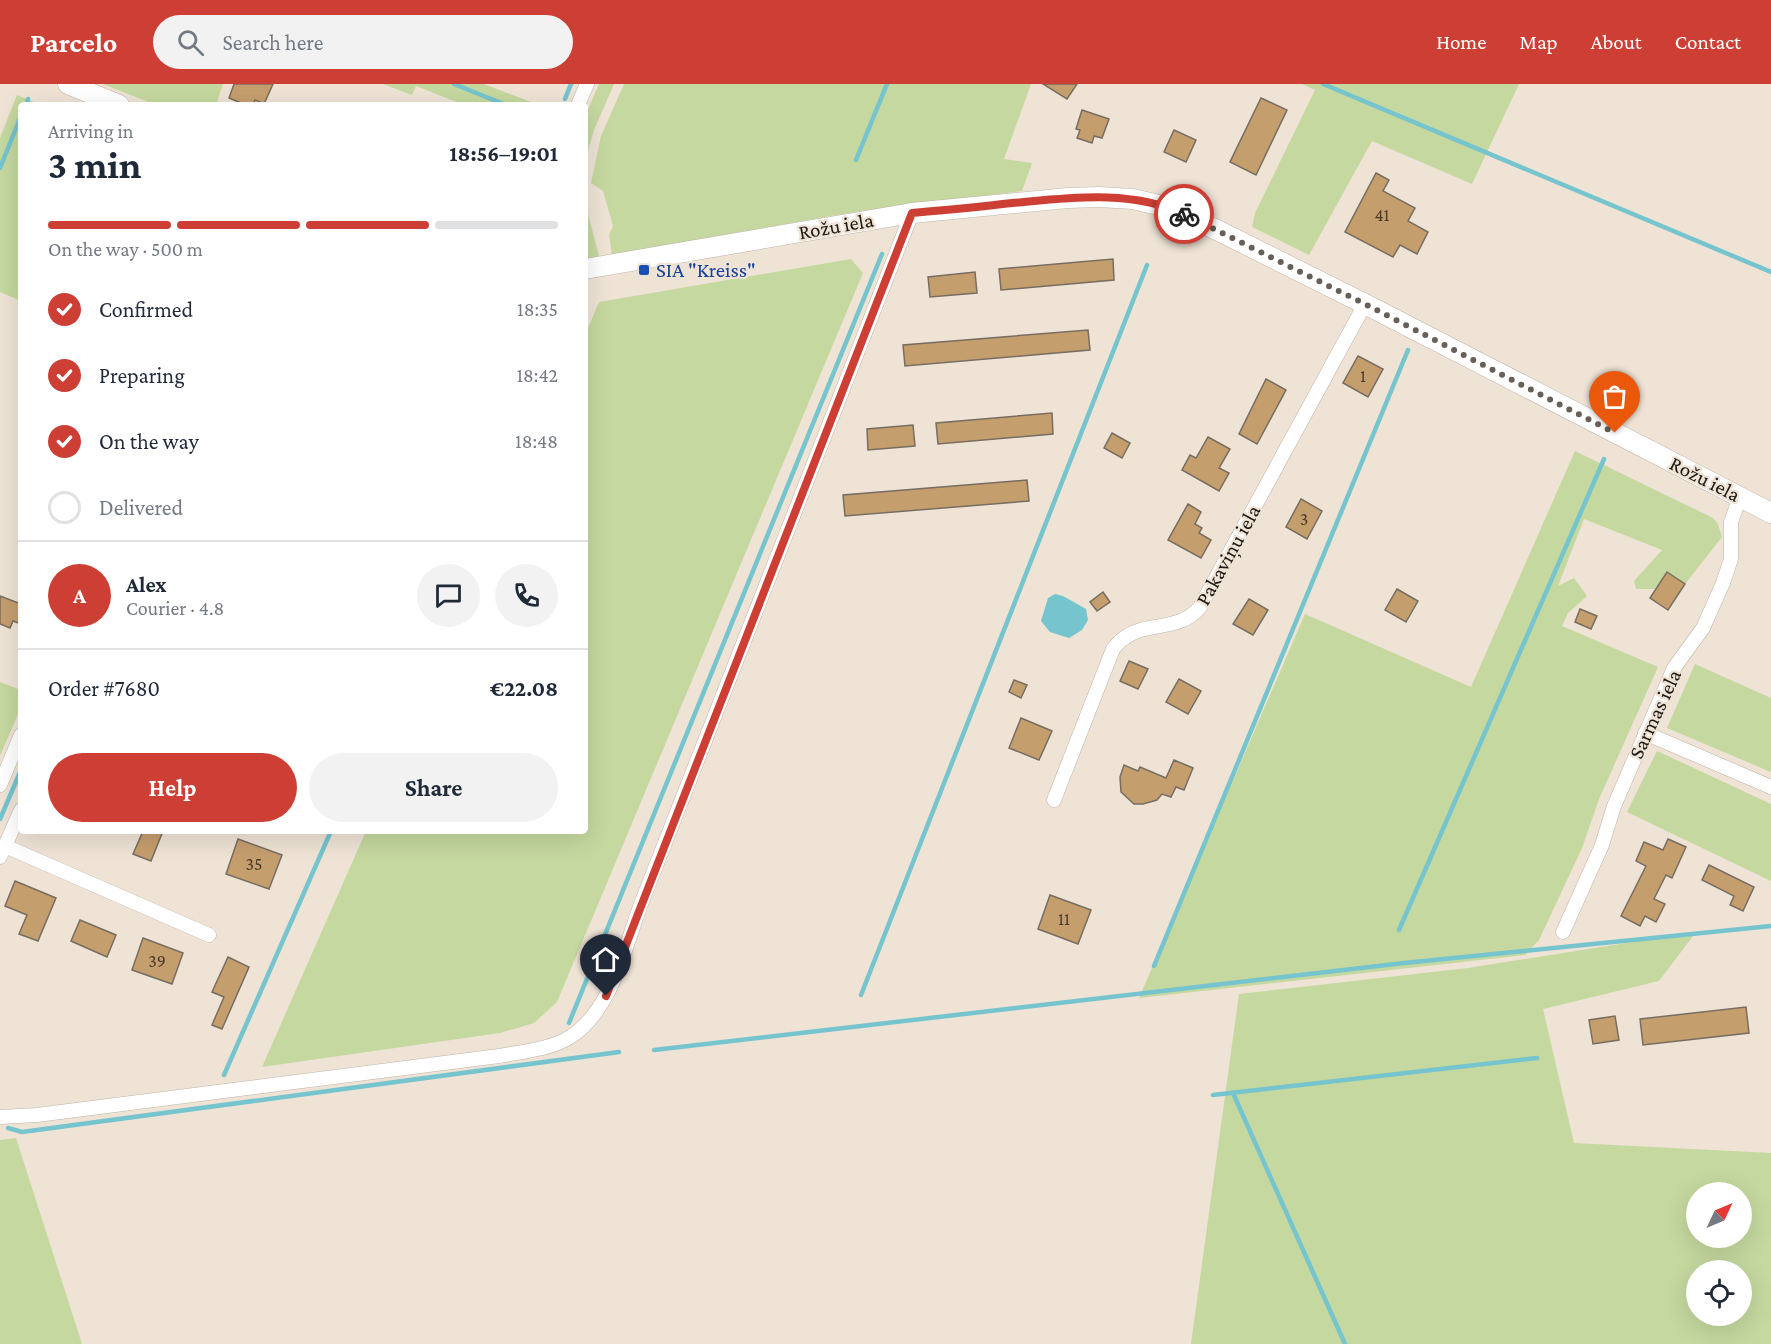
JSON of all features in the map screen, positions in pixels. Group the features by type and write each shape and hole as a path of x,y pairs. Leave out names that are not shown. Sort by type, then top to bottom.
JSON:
{"street":[{"path":"68,84 112,102"},
{"path":"579,102 587,84"},
{"name":"Rožu iela","path":"588,268 912,213 1068,198 1133,199 1171,208 1365,304 1771,513"},
{"path":"0,1118 499,1056 540,1048 569,1038 591,1020 606,996 617,970 912,213"},
{"name":"Pakaviņu iela","path":"1054,800 1113,649 1123,638 1136,632 1181,622 1193,616 1200,607 1365,304"},
{"name":"Sarmas iela","path":"1563,932 1602,845 1614,806 1674,668 1703,627 1723,583 1731,559 1731,522 1740,497"},
{"path":"1645,732 1771,787"},
{"path":"0,785 18,742"},
{"path":"18,817 3,852 209,935"}],"green space":[{"path":"103,84 223,84 217,102 148,102"},
{"path":"383,84 484,84 531,102 456,102 416,86 412,95"},
{"path":"599,84 614,84 594,130 588,151 588,109"},
{"path":"624,84 1031,84 1004,159 1032,163 1022,191 836,215 612,255 609,235 613,226 603,191 591,183 601,136"},
{"path":"1302,84 1519,84 1472,184 1372,141 1309,255 1252,227 1255,213 1315,90"},
{"path":"17,95 34,102 18,102 18,300 0,292 0,138"},
{"path":"588,214 599,256 588,258"},
{"path":"851,259 863,273 557,1002 534,1023 500,1033 262,1067 365,834 588,834 588,328 599,302"},
{"path":"1575,451 1713,518 1718,524 1722,537 1685,584 1667,572 1655,589 1636,589 1634,581 1662,550 1584,519 1558,586 1574,578 1587,596 1568,613 1562,626 1658,667 1599,799 1582,848 1539,940 1525,955 1139,998 1305,614 1471,687"},
{"path":"1695,664 1771,698 1771,772 1667,728"},
{"path":"0,682 18,689 18,714 0,756"},
{"path":"1657,751 1771,804 1771,881 1627,812"},
{"path":"1696,932 1659,981 1543,1009 1574,1143 1771,1153 1771,1344 1191,1344 1239,994 1468,968"},
{"path":"16,1138 82,1344 0,1344 0,1140"}],"water":[{"path":"1055,594 1086,609 1088,620 1082,630 1069,638 1050,632 1041,621 1048,598"}],"building":[{"path":"234,84 273,84 265,102 255,100 254,102 239,102 229,98"},
{"path":"1043,84 1077,84 1067,99"},
{"path":"1261,98 1287,110 1256,175 1230,162"},
{"path":"1082,110 1109,119 1102,138 1094,136 1092,143 1077,138 1080,130 1076,129"},
{"path":"1174,130 1196,140 1186,162 1164,152"},
{"path":"1376,173 1389,180 1383,191 1415,208 1408,221 1428,232 1417,254 1400,245 1393,257 1345,232"},
{"path":"1113,259 1114,280 1001,290 999,269"},
{"path":"975,272 977,293 930,297 928,277"},
{"path":"1088,330 1090,350 905,366 903,345"},
{"path":"1358,356 1383,369 1368,397 1343,383"},
{"path":"1266,379 1286,390 1257,444 1239,434"},
{"path":"1052,413 1053,434 938,444 936,423"},
{"path":"913,425 915,446 868,450 867,429"},
{"path":"1112,433 1130,443 1122,458 1104,448"},
{"path":"1208,437 1230,449 1219,468 1229,473 1219,491 1182,470 1190,455 1196,458"},
{"path":"1027,480 1029,501 845,516 843,495"},
{"path":"1301,499 1322,511 1307,539 1286,527"},
{"path":"1188,504 1201,512 1195,524 1202,528 1199,533 1211,540 1201,558 1168,540"},
{"path":"1667,572 1685,584 1668,610 1650,598"},
{"path":"1397,589 1418,601 1406,622 1385,610"},
{"path":"1103,592 1110,602 1097,611 1090,602"},
{"path":"0,596 18,603 18,623 13,621 10,628 0,624"},
{"path":"1249,599 1268,610 1253,635 1233,624"},
{"path":"1580,609 1597,616 1591,629 1575,622"},
{"path":"1129,661 1148,669 1138,689 1120,681"},
{"path":"1179,679 1201,691 1188,714 1166,702"},
{"path":"1014,680 1027,685 1021,698 1009,692"},
{"path":"1021,718 1052,731 1039,760 1009,748"},
{"path":"1174,760 1193,768 1184,790 1176,787 1171,797 1162,794 1157,800 1143,804 1134,804 1121,792 1120,777 1124,765 1138,771 1140,767 1166,778"},
{"path":"142,834 162,834 151,861 133,854"},
{"path":"238,839 282,855 269,889 226,874"},
{"path":"1668,839 1686,847 1672,878 1666,875 1654,899 1665,904 1656,922 1645,916 1640,926 1621,916 1646,866 1636,861 1644,842 1663,850"},
{"path":"1709,865 1754,887 1743,911 1730,905 1734,896 1702,880"},
{"path":"15,881 56,898 38,941 19,934 27,915 5,906"},
{"path":"1050,895 1091,910 1078,944 1038,929"},
{"path":"80,920 116,935 107,957 71,941"},
{"path":"143,938 183,953 172,984 132,970"},
{"path":"228,957 249,967 222,1029 212,1025 224,997 212,992"},
{"path":"1746,1007 1749,1033 1643,1045 1640,1019"},
{"path":"1615,1016 1619,1040 1593,1044 1589,1020"}],"waterway":[{"path":"454,84 499,102"},
{"path":"565,99 571,84"},
{"path":"856,160 887,84"},
{"path":"1323,84 1771,272"},
{"path":"0,168 18,123"},
{"path":"569,1023 882,254"},
{"path":"861,995 1147,265"},
{"path":"1154,966 1408,350"},
{"path":"1399,930 1604,459"},
{"path":"0,819 18,777"},
{"path":"224,1075 330,834"},
{"path":"654,1050 1404,963 1771,926"},
{"path":"8,1128 22,1132 619,1052"},
{"path":"1213,1095 1537,1058"},
{"path":"1233,1093 1345,1344"}],"way so far":[{"path":"1184,214 1615,433"}],"place":[{"name":"SIA \"Kreiss\"","path":"644,270"}],"route":[{"path":"606,996 912,213 1099,197 1133,199 1171,208 1184,214"}]}
